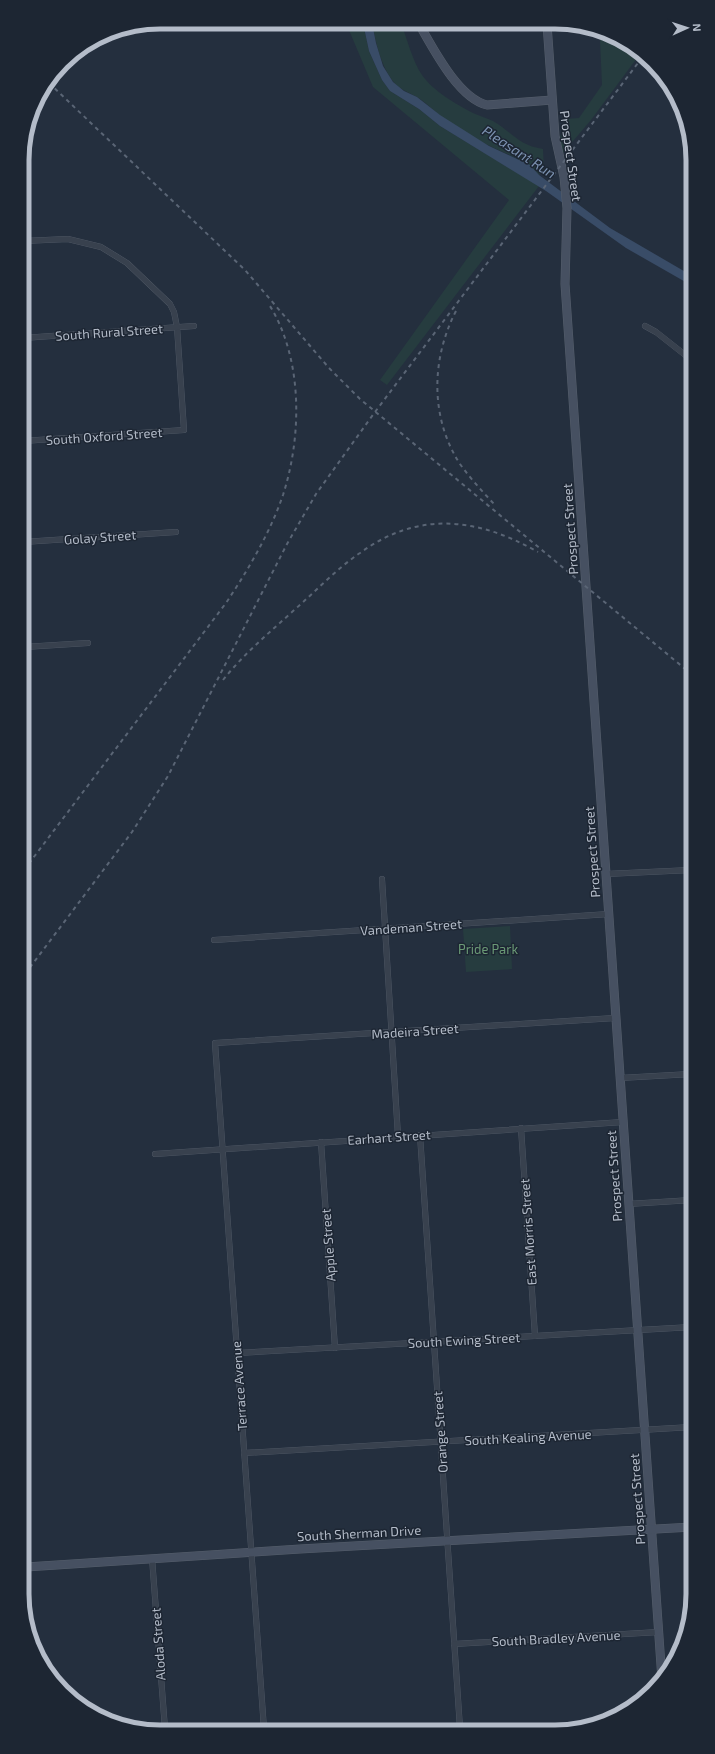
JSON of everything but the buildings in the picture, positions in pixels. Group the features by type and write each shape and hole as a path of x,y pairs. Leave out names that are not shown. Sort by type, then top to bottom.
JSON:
{"main road":[{"path":"422,29 447,70 464,89 480,103 487,105 552,100"},
{"name":"Prospect Street","path":"546,29 557,150 566,185 567,208 565,284 661,1671"},
{"name":"South Sherman Drive","path":"29,1567 446,1540 686,1527"}],"street":[{"path":"29,240 56,238 74,240 96,245 115,254 127,263 170,304 174,312 177,327"},
{"name":"South Rural Street","path":"29,338 194,326"},
{"path":"645,326 656,332 686,356"},
{"name":"South Oxford Street","path":"29,442 184,430 177,327"},
{"name":"Golay Street","path":"29,542 176,532"},
{"path":"29,647 88,643"},
{"path":"606,874 686,870"},
{"path":"382,879 398,1136"},
{"name":"Vandeman Street","path":"214,940 608,914"},
{"name":"Madeira Street","path":"215,1044 615,1018"},
{"name":"Terrace Avenue","path":"215,1044 264,1725"},
{"path":"620,1078 686,1074"},
{"name":"Earhart Street","path":"155,1154 398,1136 623,1122"},
{"name":"East Morris Street","path":"521,1128 535,1336"},
{"name":"Orange Street","path":"420,1135 441,1442 446,1540 460,1725"},
{"name":"Apple Street","path":"321,1142 335,1348"},
{"path":"628,1204 686,1200"},
{"name":"South Ewing Street","path":"237,1353 686,1327"},
{"name":"South Kealing Avenue","path":"244,1453 686,1427"},
{"name":"Aloda Street","path":"152,1558 164,1725"},
{"name":"South Bradley Avenue","path":"454,1644 659,1632"}],"green space":[{"path":"349,29 364,29 369,51 382,80 390,91 419,109 440,126 539,186 387,385 380,380 509,200 373,87"},
{"path":"373,29 403,29 416,64 422,75 432,86 459,106 500,125 522,142 543,149 544,169 539,175 522,161 463,131 438,114 420,99 397,86 381,60"},
{"path":"600,40 605,40 613,43 628,51 637,58 591,120 562,154 559,141 566,119 579,118 602,85"},
{"name":"Pride Park","path":"510,926 512,969 466,972 463,929"}],"water":[{"name":"Pleasant Run","path":"364,29 373,29 383,66 393,82 404,91 417,97 440,115 489,146 530,165 539,175 610,228 686,272 686,282 626,248 546,191 440,126 419,109 390,91 382,80 369,51"}],"railway":[{"path":"29,969 132,832 168,776 287,544 316,494 375,412 640,61"},
{"path":"52,86 245,270 329,368 360,399 686,670"},
{"path":"29,863 226,603 242,578 272,523 283,495 294,448 296,399 294,374 289,350 281,327 270,306"},
{"path":"456,311 448,329 438,368 437,388 439,408 443,427 450,446 460,464 494,504"},
{"path":"223,680 251,649 345,564 382,539 404,530 426,525 449,524 471,526 493,532 538,552"}]}
